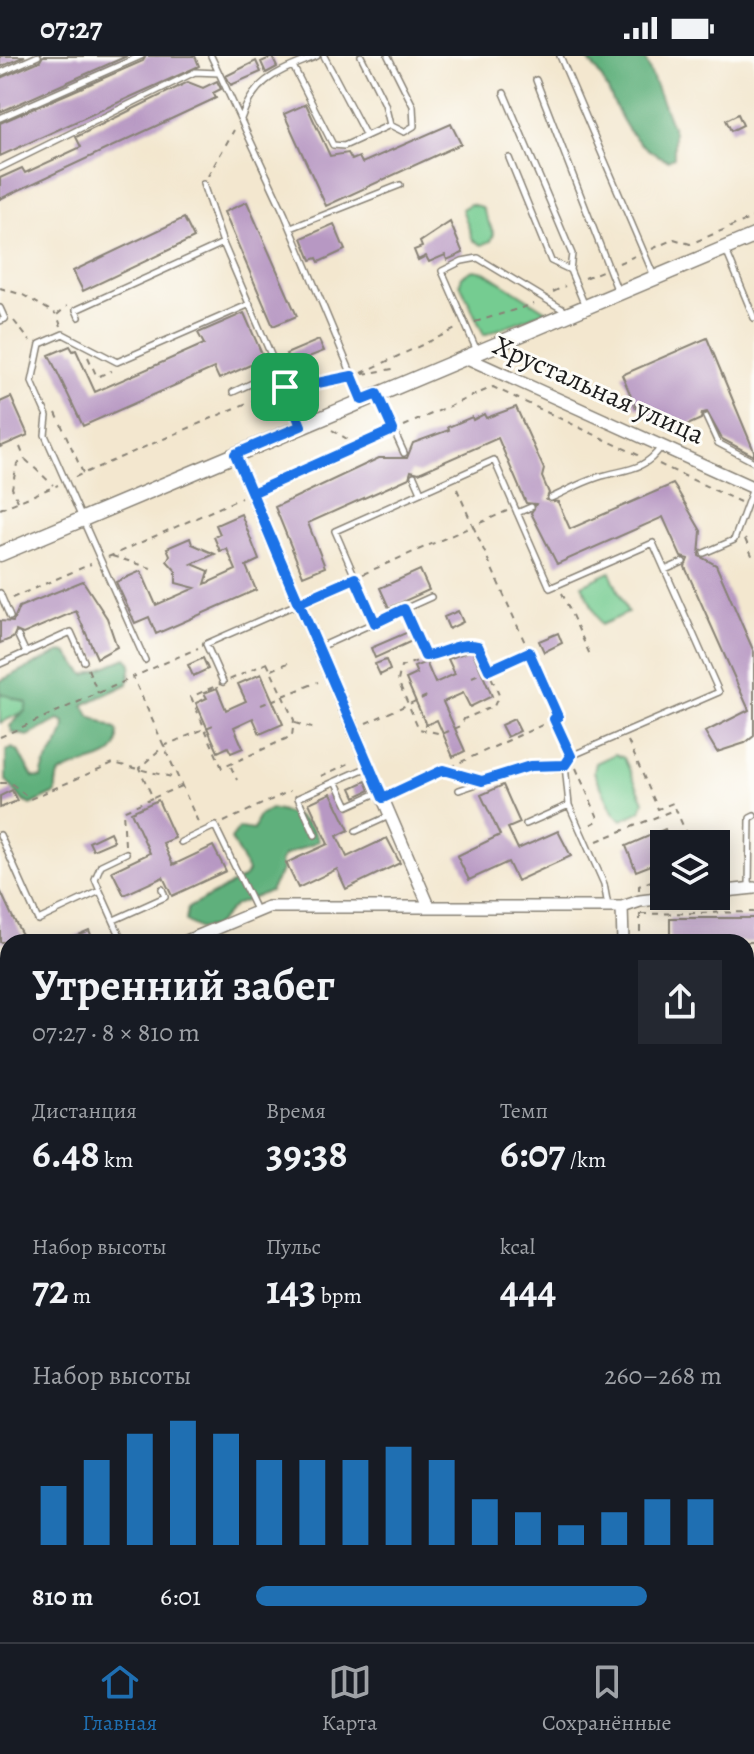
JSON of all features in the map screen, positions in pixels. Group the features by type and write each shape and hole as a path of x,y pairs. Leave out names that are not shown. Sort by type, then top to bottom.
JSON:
{"street":[{"name":"Хрустальная улица","path":"0,554 754,236"},
{"name":"Хрустальная улица","path":"472,354 753,487"},
{"path":"235,454 429,906"},
{"path":"730,890 752,888"},
{"path":"189,934 268,907 622,907 650,900"},
{"path":"622,907 623,934"}],"lane":[{"path":"0,73 38,56"},
{"path":"0,118 141,56"},
{"path":"211,56 291,228 362,400"},
{"path":"240,120 248,96 268,77 317,56"},
{"path":"324,56 366,136"},
{"path":"361,56 385,104 390,125"},
{"path":"388,56 413,106 414,126 411,131 404,132 390,125"},
{"path":"560,56 655,277"},
{"path":"293,66 333,145 344,146 390,125"},
{"path":"0,168 195,72 219,73"},
{"path":"536,80 618,292"},
{"path":"504,93 572,254 570,270 585,306"},
{"path":"509,158 551,261 570,270"},
{"path":"203,184 223,243 301,426"},
{"path":"291,228 400,185"},
{"path":"79,317 76,310 223,243"},
{"path":"725,247 754,318"},
{"path":"472,354 466,325 442,271 462,261 478,258 569,314"},
{"path":"145,660 45,435 47,416 32,382 40,344 63,334 117,362 250,304"},
{"path":"0,308 2,320"},
{"path":"233,392 278,371"},
{"path":"377,394 404,453"},
{"path":"706,417 718,443 754,462"},
{"path":"551,498 607,474 621,475 651,461 662,446"},
{"path":"375,623 335,531 494,460 550,588 653,543 719,692 571,756 565,765 569,805 604,884 608,907"},
{"path":"414,476 421,492"},
{"path":"704,553 734,540 753,487"},
{"path":"516,510 531,507"},
{"path":"665,570 683,562"},
{"path":"0,593 10,617"},
{"path":"317,649 431,597"},
{"path":"223,682 206,644 298,603"},
{"path":"404,609 425,656"},
{"path":"0,664 71,632 84,661"},
{"path":"18,636 26,653"},
{"path":"459,790 530,766 565,765"},
{"path":"315,835 298,798 369,766"},
{"path":"336,781 348,806 381,795"},
{"path":"526,824 569,805"},
{"path":"356,831 390,815"},
{"path":"752,888 750,818 754,816"},
{"path":"181,842 215,826 256,911"},
{"path":"0,835 38,920 100,891"},
{"path":"120,934 95,879 101,865 126,853"},
{"path":"114,920 165,897 162,889"}],"path":[{"path":"203,184 240,120"},
{"path":"398,368 357,375 466,325 543,298 674,239 690,244 754,217"},
{"path":"0,288 34,300 57,315"},
{"path":"2,320 13,320 26,332 37,356"},
{"path":"0,509 285,387 352,376"},
{"path":"4,602 493,387 746,505"},
{"path":"53,406 83,474"},
{"path":"329,429 358,446"},
{"path":"20,447 26,460 54,486"},
{"path":"18,502 12,488 17,464 26,460"},
{"path":"381,795 558,717 452,478"},
{"path":"298,603 516,510"},
{"path":"739,526 754,560"},
{"path":"111,555 151,568"},
{"path":"558,584 590,655"},
{"path":"465,643 478,646 499,695 494,706 464,719 461,726 442,734 419,729 398,681 401,667 425,656 438,655 465,643"},
{"path":"0,737 206,644"},
{"path":"472,677 529,652"},
{"path":"84,661 98,693"},
{"path":"267,663 294,722 292,736 222,768 191,697 223,682 267,663"},
{"path":"271,671 288,663"},
{"path":"133,677 202,832"},
{"path":"261,705 323,680"},
{"path":"353,729 427,696"},
{"path":"554,719 599,820 585,827 588,835"},
{"path":"294,722 315,729"},
{"path":"139,768 164,746 218,723"},
{"path":"625,733 658,809 673,803 685,830"},
{"path":"315,780 358,760"},
{"path":"0,783 11,783 30,799 113,763 179,779"},
{"path":"230,764 237,780"},
{"path":"139,768 153,798"},
{"path":"443,770 482,781"},
{"path":"126,853 123,811 182,785"},
{"path":"215,826 301,786"},
{"path":"592,843 676,809"},
{"path":"640,897 639,886 650,882"},
{"path":"640,914 754,912"}],"green space":[{"path":"583,56 644,56 674,132 674,157 668,160 635,138 595,68"},
{"path":"470,204 482,207 494,234 491,241 482,245 473,240 462,209"},
{"path":"473,270 485,272 546,311 484,335 460,284 462,276"},
{"path":"610,572 628,613 601,625 582,585"},
{"path":"60,652 67,653 85,675 126,658 131,663 128,684 83,705 91,717 117,730 118,742 107,756 60,774 56,793 31,805 24,802 6,781 6,751 12,748 18,751 33,777 41,778 62,738 65,723 59,720 28,736 13,733 10,726 25,711 27,703 0,693 0,681"},
{"path":"17,681 30,709 0,723 0,689"},
{"path":"615,754 624,758 644,801 641,811 622,820 614,814 594,772 596,763"},
{"path":"270,809 300,818 316,833 319,841 284,856 280,862 282,870 270,891 235,905 214,927 199,929 186,921 188,908 245,877 248,871 231,839 239,828 254,830 258,817"}],"building":[{"path":"0,56 25,56 0,67"},
{"path":"43,56 127,56 0,112 0,78 40,61"},
{"path":"146,56 195,56 199,66 0,156 0,123 143,61"},
{"path":"272,57 277,67 266,73 261,62"},
{"path":"256,61 261,72 231,85 226,76"},
{"path":"217,81 221,89 213,93 216,98 0,199 0,178 22,168 25,173 81,147 76,137 188,82 203,88"},
{"path":"306,104 330,156 348,153 352,160 359,157 362,163 451,124 461,144 326,206 284,114"},
{"path":"738,114 743,125 731,131 726,120"},
{"path":"247,202 297,316 273,326 224,212"},
{"path":"184,218 194,238 83,291 73,271"},
{"path":"450,222 463,253 447,260 445,255 429,262 426,256 418,260 414,250 422,247 420,242"},
{"path":"334,224 345,250 319,262 317,258 311,260 302,238"},
{"path":"244,313 264,359 219,379 214,368 83,426 49,355 70,346 73,351 76,350 95,392 204,344 198,333"},
{"path":"707,338 754,456 722,439 707,412 702,413 701,419 670,433 665,420 658,423 654,414 646,417 642,406 636,408 622,375"},
{"path":"319,340 324,351 291,364 286,354"},
{"path":"11,397 28,435 0,447 0,402"},
{"path":"516,407 544,469 542,477 549,493 546,500 558,502 570,529 673,484 701,531 699,556 716,565 754,652 754,736 745,743 717,752 705,732 749,710 685,567 688,559 681,557 663,517 557,564 531,513 536,504 526,503 498,438 419,473 411,471 409,478 308,523 325,567 303,576 275,507 379,458 407,458 413,443 449,430 448,427 472,417 473,420 484,414 486,418"},
{"path":"241,514 259,560 246,566 256,590 156,634 149,617 135,623 116,582 141,571 156,605 195,588 176,583 176,571 167,561 170,555 167,548 190,538 192,544 215,554 192,564 209,571 205,584 236,570 227,549 220,551 214,537 220,534 216,525"},
{"path":"420,570 429,590 389,608 380,588"},
{"path":"83,581 107,618 117,647 97,658 76,611 23,634 16,631 13,638 0,643 0,621 13,622 19,607"},
{"path":"458,611 463,622 449,629 444,617"},
{"path":"408,632 412,641 375,658 371,648"},
{"path":"558,633 562,643 544,652 539,641"},
{"path":"472,650 492,696 470,707 463,693 443,702 465,751 453,757 437,720 426,725 406,679 417,674 414,667 426,662 435,683 455,674 448,659"},
{"path":"203,658 208,669 193,676 188,665"},
{"path":"386,660 390,670 380,675 375,664"},
{"path":"261,674 283,724 260,734 253,718 234,727 243,748 231,753 228,747 218,752 196,703 207,698 204,693 217,688 226,710 246,701 238,684"},
{"path":"514,719 520,731 507,737 501,725"},
{"path":"366,781 370,790 355,797 351,788"},
{"path":"503,785 520,823 508,828 518,849 558,831 571,856 517,881 508,862 469,880 457,856 500,835 481,795"},
{"path":"12,790 17,801 0,808 0,796"},
{"path":"331,793 349,830 337,836 347,857 387,838 400,863 346,889 337,869 298,888 286,863 328,844 309,803"},
{"path":"158,800 175,838 163,843 173,865 213,846 226,871 172,896 163,877 124,895 112,871 150,853 131,812"},
{"path":"110,832 114,841 93,850 89,842"},
{"path":"650,836 650,866 636,871 626,846"},
{"path":"0,890 22,934 0,934"},
{"path":"670,918 754,918 754,934 670,934"}],"route":[{"path":"285,387 301,426 235,454 293,591 383,798 443,770 482,781 530,766 565,765 571,756 554,719 558,717 529,652 489,670 478,646 465,643 438,655 425,656 404,609 375,623 355,578 298,603 252,493 393,430 377,394 362,400 352,376 285,387"}]}
